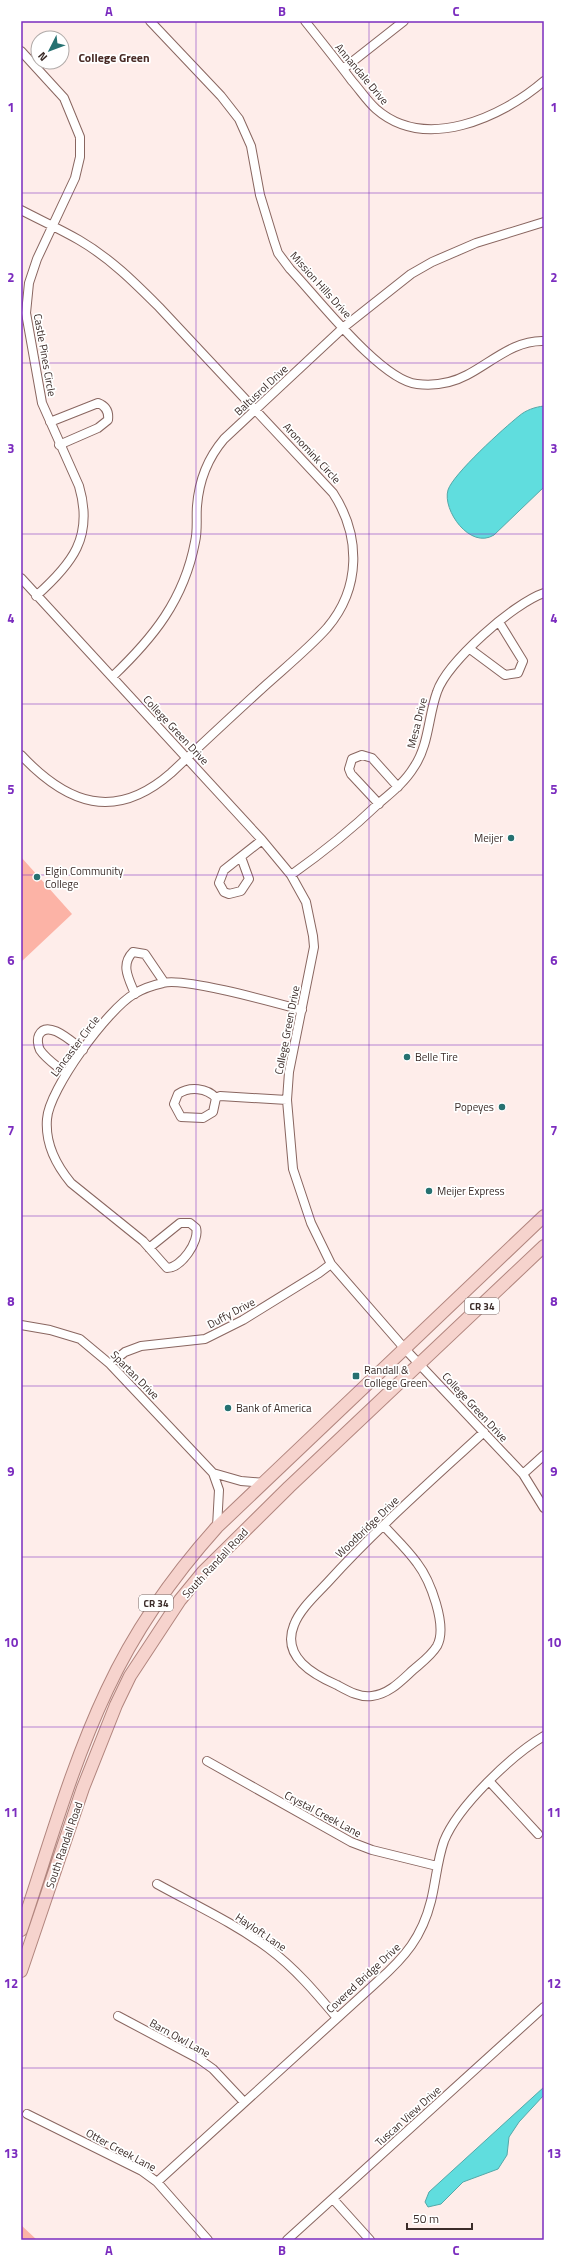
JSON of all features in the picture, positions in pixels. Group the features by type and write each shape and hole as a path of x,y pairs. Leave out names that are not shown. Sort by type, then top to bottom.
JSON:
{"main road":[{"name":"South Randall Road","path":"21,1930 71,1780 107,1689 148,1615 195,1551 217,1527 544,1216"},
{"name":"South Randall Road","path":"21,1971 97,1751 130,1676 162,1626 203,1572 289,1487 544,1246"}],"street":[{"name":"Mission Hills Drive","path":"150,21 221,96 240,119 251,146 260,195 278,253 290,269 378,363 397,376 416,384 438,385 453,381 512,348 544,341"},
{"name":"Annandale Drive","path":"305,21 376,109 395,122 414,128 442,129 473,122 499,113 522,99 544,81"},
{"path":"343,69 404,21"},
{"name":"Castle Pines Circle","path":"21,51 64,98 80,136 80,157 75,178 37,259 29,283 26,313 38,383 59,445 79,486 83,504 84,524 80,542 70,562 62,572 36,596"},
{"name":"Aronomink Circle","path":"21,210 93,249 133,281 324,480 340,502 345,514 354,547 354,570 342,605 327,627 163,780 143,793 119,800 96,802 79,798 52,785 21,755"},
{"name":"Baltusrol Drive","path":"112,677 150,640 174,602 193,553 196,540 199,489 208,462 224,439 344,327 390,289 432,262 476,243 544,222"},
{"path":"50,422 98,403 106,408 109,415 108,420 98,428 59,445"},
{"name":"College Green Drive","path":"21,578 262,840 291,875 306,902 314,947 289,1072 287,1100 294,1169 311,1223 331,1264 405,1349 524,1474 544,1508"},
{"name":"Mesa Drive","path":"291,875 337,841 398,786 419,758 437,691 444,677 470,649 499,622 530,598 544,593"},
{"path":"470,649 505,674 518,673 523,661 499,622"},
{"path":"379,804 351,774 349,769 352,760 362,755 372,758 398,786"},
{"path":"241,857 249,879 241,891 230,894 221,888 219,883 224,870 262,840"},
{"path":"135,994 126,972 125,964 133,952 145,954 164,982"},
{"name":"Lancaster Circle","path":"149,1248 180,1223 190,1222 197,1232 196,1240 180,1262 175,1266 167,1268 149,1248 112,1215 71,1183 58,1165 48,1140 47,1120 51,1102 65,1073 118,1007 135,994 164,982 190,984 302,1010"},
{"path":"65,1073 41,1051 38,1043 39,1035 43,1030 49,1028 56,1031 83,1050"},
{"path":"193,1090 205,1090 216,1098 213,1112 203,1118 181,1117 174,1104 178,1094 193,1090"},
{"path":"216,1098 220,1096 287,1100"},
{"name":"Duffy Drive","path":"110,1364 125,1352 141,1346 205,1339 244,1320 331,1264"},
{"name":"Spartan Drive","path":"21,1324 50,1330 80,1339 110,1364 213,1473 220,1490 217,1527"},
{"name":"Woodbridge Drive","path":"384,1526 410,1553 425,1576 441,1620 441,1634 433,1651 392,1689 382,1694 371,1696 355,1694 311,1672 301,1664 294,1653 291,1636 294,1624 300,1614 338,1571 384,1526 484,1432"},
{"path":"524,1474 544,1455"},
{"path":"213,1473 241,1481 264,1483"},
{"name":"Covered Bridge Drive","path":"157,2182 398,1963 409,1950 425,1921 444,1841 458,1814 519,1754 544,1736"},
{"name":"Crystal Creek Lane","path":"207,1761 351,1842 372,1850 437,1866"},
{"path":"490,1782 538,1834"},
{"name":"Hayloft Lane","path":"157,1884 242,1931 269,1949 303,1978 337,2018"},
{"name":"Tuscan View Drive","path":"286,2240 544,2007"},
{"name":"Barn Owl Lane","path":"118,2016 198,2058 213,2069 244,2102"},
{"name":"Otter Creek Lane","path":"27,2114 124,2162 157,2182 208,2240"},
{"path":"333,2199 370,2240"}],"shaded area":[{"name":"Elgin Community College","path":"21,857 72,914 21,962"},
{"path":"21,2225 37,2240 21,2240"}],"water":[{"path":"544,406 544,487 494,535 485,538 476,537 467,533 460,526 449,508 447,498 448,490 452,483 459,473 502,430 525,412"},
{"path":"544,2087 544,2095 519,2122 509,2137 507,2155 498,2169 463,2182 441,2204 428,2207 425,2202 429,2192"}],"place":[{"name":"Meijer","path":"511,838"},
{"name":"Elgin Community College","path":"37,877"},
{"name":"Belle Tire","path":"407,1057"},
{"name":"Popeyes","path":"502,1107"},
{"name":"Meijer Express","path":"429,1191"},
{"name":"Randall & College Green","path":"356,1376"},
{"name":"Bank of America","path":"228,1408"}],"district":[{"name":"College Green","path":"114,57"}]}
